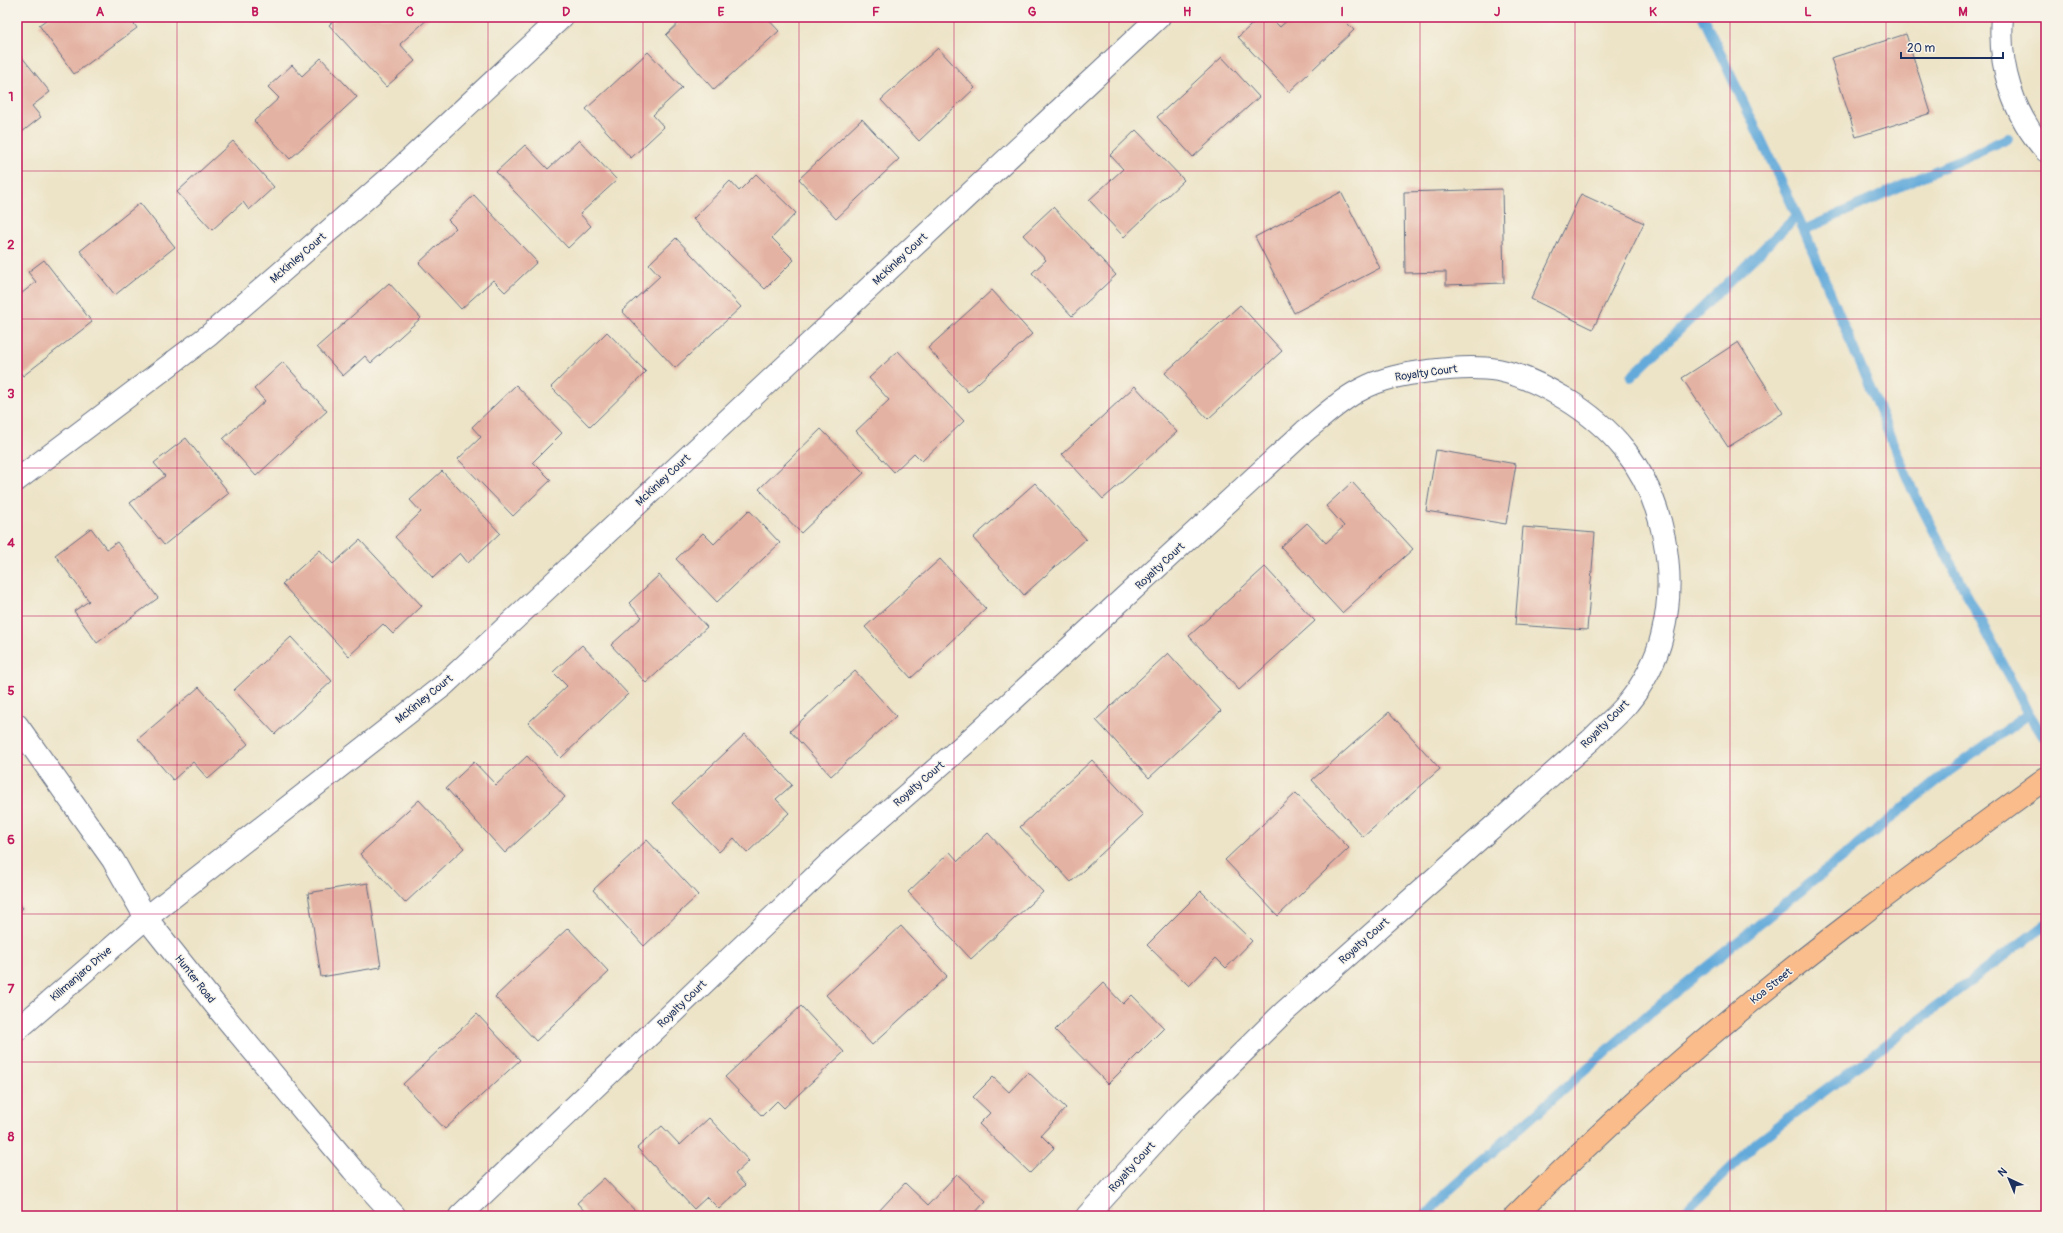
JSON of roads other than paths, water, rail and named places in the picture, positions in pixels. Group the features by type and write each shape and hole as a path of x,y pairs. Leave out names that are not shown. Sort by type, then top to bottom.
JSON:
{"main road":[{"name":"Koa Street","path":"1515,1216 1564,1168 1684,1058 1787,973 1907,881 2046,778"}],"street":[{"name":"McKinley Court","path":"17,480 208,336 393,175 562,17"},
{"name":"McKinley Court","path":"146,918 444,684 1158,17"},
{"path":"2002,17 2003,64 2007,79 2017,107 2026,123 2046,151"},
{"name":"Royalty Court","path":"460,1216 841,852 975,735 1300,436 1337,405 1360,390 1383,380 1410,373 1443,369 1473,368 1498,370 1523,377 1560,396 1595,420 1625,450 1650,492 1658,517 1668,564 1669,598 1662,636 1650,667 1628,703 1597,734 1283,1013 1182,1112 1087,1216"},
{"name":"Hunter Road","path":"17,725 113,860 146,918 220,1011 353,1170 395,1216"},
{"name":"Kilimanjaro Drive","path":"17,1030 146,918"}],"waterway":[{"path":"1703,17 1804,230 1912,489 2029,714 2043,736"},
{"path":"1804,230 2008,138"},
{"path":"1631,377 1797,216"},
{"path":"1425,1216 1447,1192 1652,1011 1948,772 2029,714"},
{"path":"1680,1216 1757,1142 2046,924"}]}
